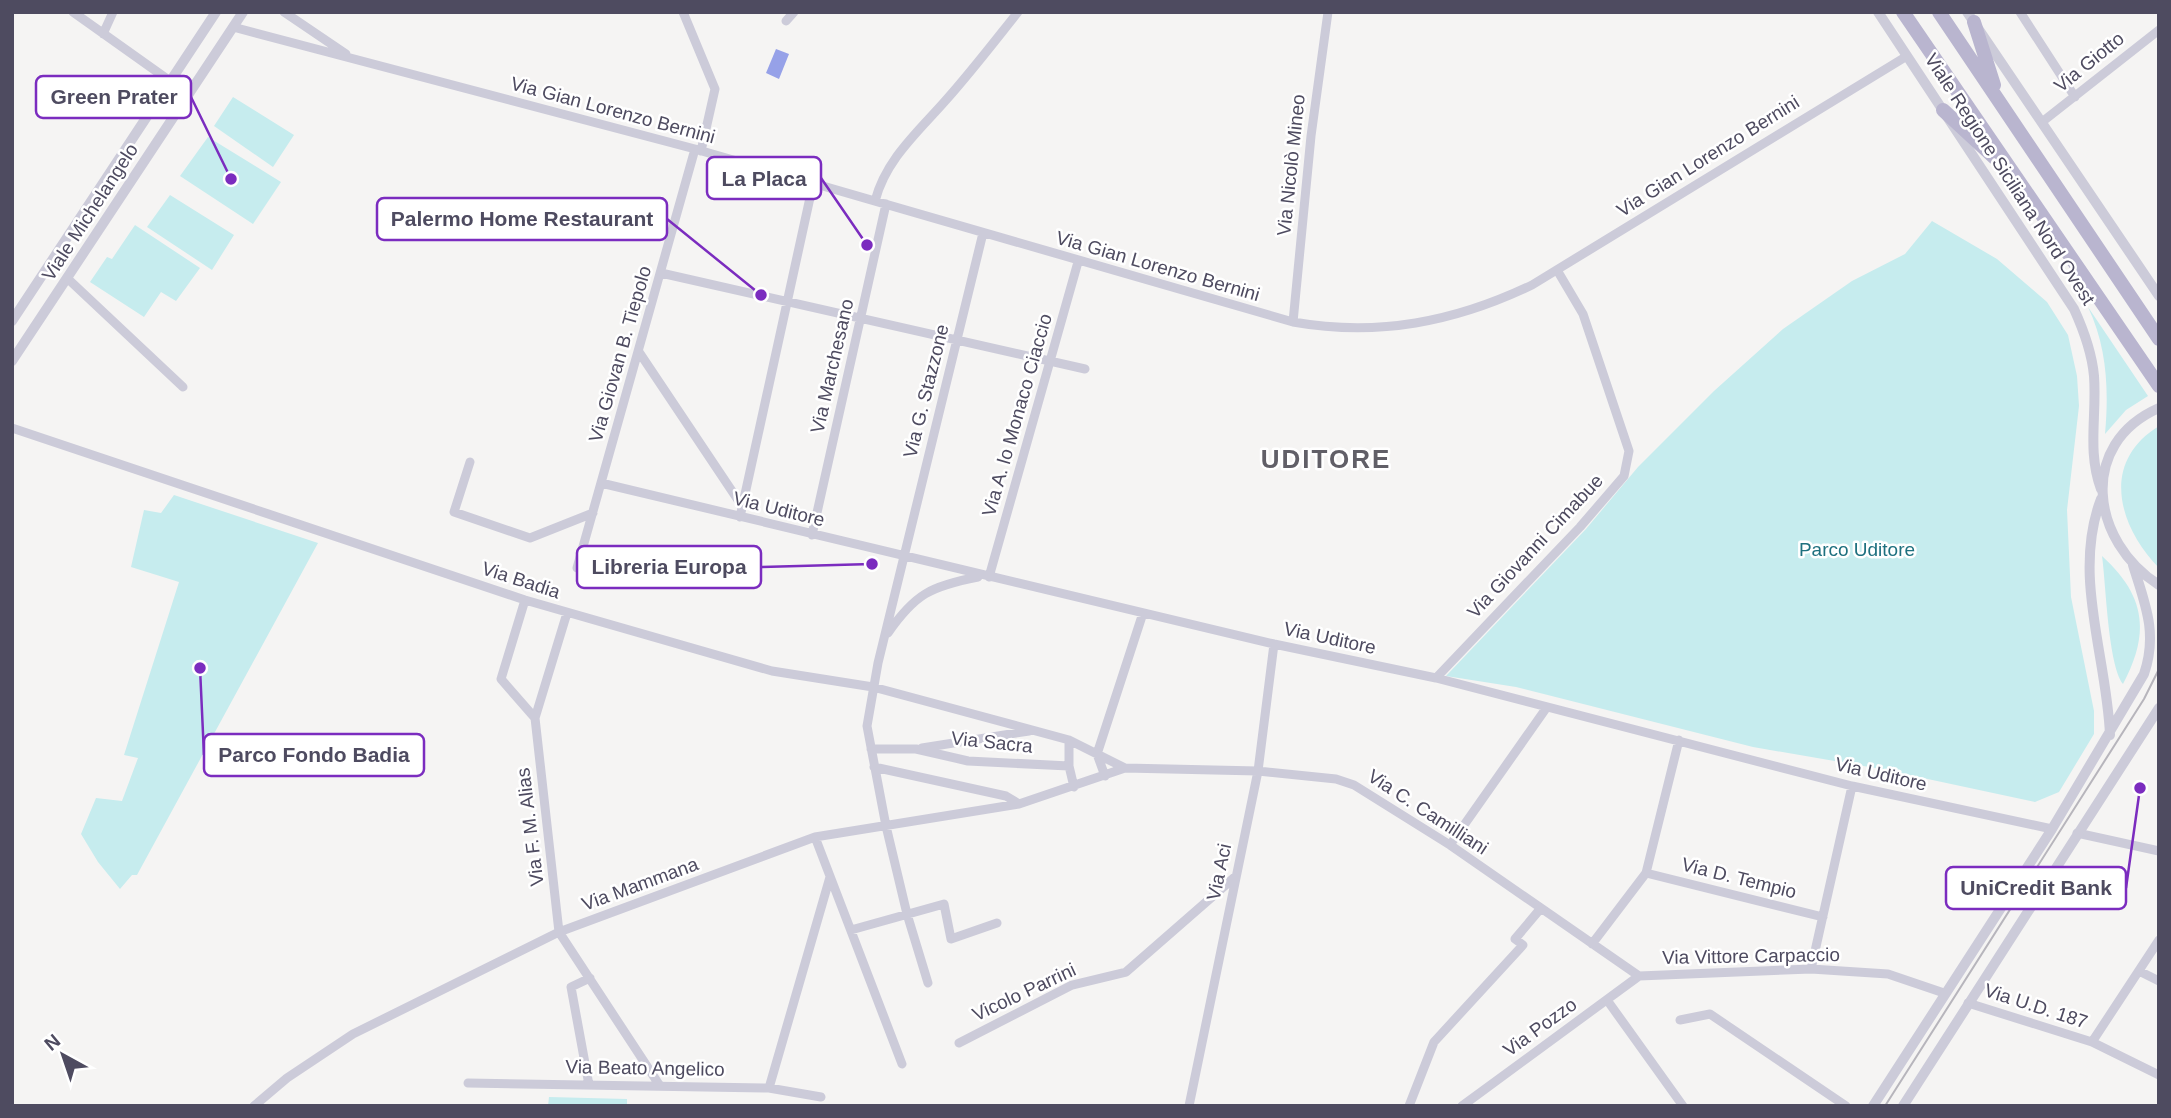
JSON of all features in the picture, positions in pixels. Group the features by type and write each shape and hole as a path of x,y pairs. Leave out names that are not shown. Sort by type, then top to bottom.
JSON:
{"main road":[{"name":"Viale Regione Siciliana Nord Ovest","path":"1903,12 2159,386"},
{"name":"Viale Regione Siciliana Nord Ovest","path":"1938,12 2159,339"},
{"path":"1970,17 2000,103"},
{"path":"1943,110 2015,176"}],"street":[{"path":"73,12 170,81"},
{"path":"103,34 113,12"},
{"name":"Viale Michelangelo","path":"12,321 216,12"},
{"name":"Viale Michelangelo","path":"12,361 243,12"},
{"name":"Via Gian Lorenzo Bernini","path":"284,12 353,59"},
{"name":"Via Giovan B. Tiepolo","path":"577,568 715,89 682,12"},
{"path":"786,21 794,12"},
{"path":"875,201 879,186 908,139 946,101 1018,12"},
{"name":"Via Nicolò Mineo","path":"1293,322 1311,136 1328,12"},
{"name":"Viale Regione Siciliana Nord Ovest","path":"1878,12 2061,288 2083,330 2094,374 2093,467 2114,539 2133,565"},
{"path":"2020,12 2075,96"},
{"path":"1970,17 2159,296"},
{"name":"Via Gian Lorenzo Bernini","path":"233,27 698,150 1078,262 1323,328 1385,329 1445,319 1504,299 1557,270 1907,56"},
{"name":"Via Giotto","path":"2042,122 2159,30"},
{"path":"112,169 131,181"},
{"path":"740,517 813,184"},
{"name":"Via Marchesano","path":"812,535 886,204"},
{"name":"Via G. Stazzone","path":"928,983 907,914 886,826 867,726 873,687 983,233"},
{"name":"Via A. lo Monaco Ciaccio","path":"985,577 1078,262"},
{"name":"Via Giovanni Cimabue","path":"1436,678 1624,476 1629,451 1583,314 1557,270"},
{"path":"661,272 1085,369"},
{"path":"67,278 183,387"},
{"path":"639,352 742,506"},
{"path":"2110,735 2109,699 2095,627 2090,561 2093,520 2114,447 2129,428 2156,409"},
{"name":"Via Badia","path":"12,428 567,613 772,671 873,687 1069,740 1125,768"},
{"path":"470,462 454,512 530,538 593,513"},
{"name":"Via Uditore","path":"601,483 985,577 1274,644 1436,678 1852,786 2052,829"},
{"path":"2133,565 2159,585"},
{"path":"1873,1106 2052,829 2133,697 2150,656 2151,626 2133,565"},
{"path":"885,638 908,605 943,583 985,577"},
{"path":"525,600 501,679 535,718"},
{"name":"Via F. M. Alias","path":"559,932 535,718 567,613"},
{"path":"1105,776 1097,754 1143,613"},
{"name":"Via Aci","path":"1189,1106 1258,771 1274,644"},
{"path":"1450,845 1547,707"},
{"path":"1903,1106 2158,709"},
{"path":"916,749 1031,730"},
{"path":"1069,740 1069,766 1074,787"},
{"path":"1592,944 1646,873 1679,740"},
{"name":"Via Sacra","path":"871,749 916,749 968,761 1069,766"},
{"path":"874,767 1006,796 1019,804"},
{"name":"Via C. Camilliani","path":"1125,768 1258,771 1336,779 1354,785 1450,845 1639,976"},
{"name":"Via Mammana","path":"254,1106 287,1077 353,1034 559,932 816,837 1019,804 1125,768"},
{"path":"1811,969 1852,786"},
{"path":"2077,833 2159,852"},
{"path":"816,837 902,1064"},
{"name":"Via D. Tempio","path":"1646,873 1823,917"},
{"name":"Vicolo Parrini","path":"959,1043 1072,985 1126,972 1236,876"},
{"path":"769,1088 830,877"},
{"path":"851,930 944,904 951,939 997,923"},
{"path":"1409,1106 1433,1042 1523,945 1515,939 1541,908"},
{"path":"559,932 660,1086"},
{"path":"2092,1042 2159,940"},
{"name":"Via Vittore Carpaccio","path":"1639,976 1811,969 1888,974 1944,993"},
{"path":"2138,971 2159,981"},
{"name":"Via Pozzo","path":"1462,1106 1639,976"},
{"path":"589,1085 571,987 590,978"},
{"path":"1607,1000 1679,1104"},
{"name":"Via U.D. 187","path":"1968,1003 2092,1042 2159,1075"},
{"path":"1679,1020 1710,1014 1846,1106"},
{"name":"Via Beato Angelico","path":"468,1083 769,1088 821,1097"}],"green space":[{"path":"233,97 294,135 273,167 214,126"},
{"path":"208,137 281,182 253,224 180,176"},
{"path":"170,195 234,235 212,270 147,227"},
{"name":"Parco Uditore","path":"1932,221 1997,259 2047,302 2068,335 2077,376 2079,406 2067,510 2071,597 2094,711 2094,734 2059,792 2035,802 1881,769 1753,747 1516,687 1446,676 1586,529 1638,467 1714,391 1783,329 1852,281 1905,254"},
{"path":"135,225 200,268 176,301 161,292 144,317 90,282 107,257 112,259"},
{"path":"2088,307 2148,396 2126,410 2105,434 2107,401 2103,353"},
{"path":"2159,426 2159,568 2133,533 2125,514 2122,476 2128,457 2140,441"},
{"path":"174,495 318,543 137,875 132,875 120,889 98,862 81,834 96,798 122,801 138,758 124,755 179,582 131,567 144,510 161,513"},
{"path":"2102,556 2128,586 2139,616 2137,648 2123,684 2111,642"},
{"path":"549,1097 627,1099 627,1106 548,1106"}],"water":[{"path":"776,49 789,54 779,79 766,73"}],"tram line":[{"path":"1885,1106 2144,699 2159,669"}],"place":[{"name":"Green Prater","path":"231,179"},
{"name":"La Placa","path":"867,245"},
{"name":"Palermo Home Restaurant","path":"761,295"},
{"name":"Libreria Europa","path":"872,564"},
{"name":"Parco Fondo Badia","path":"200,668"},
{"name":"UniCredit Bank","path":"2140,788"}],"district":[{"name":"UDITORE","path":"1326,459"}]}
